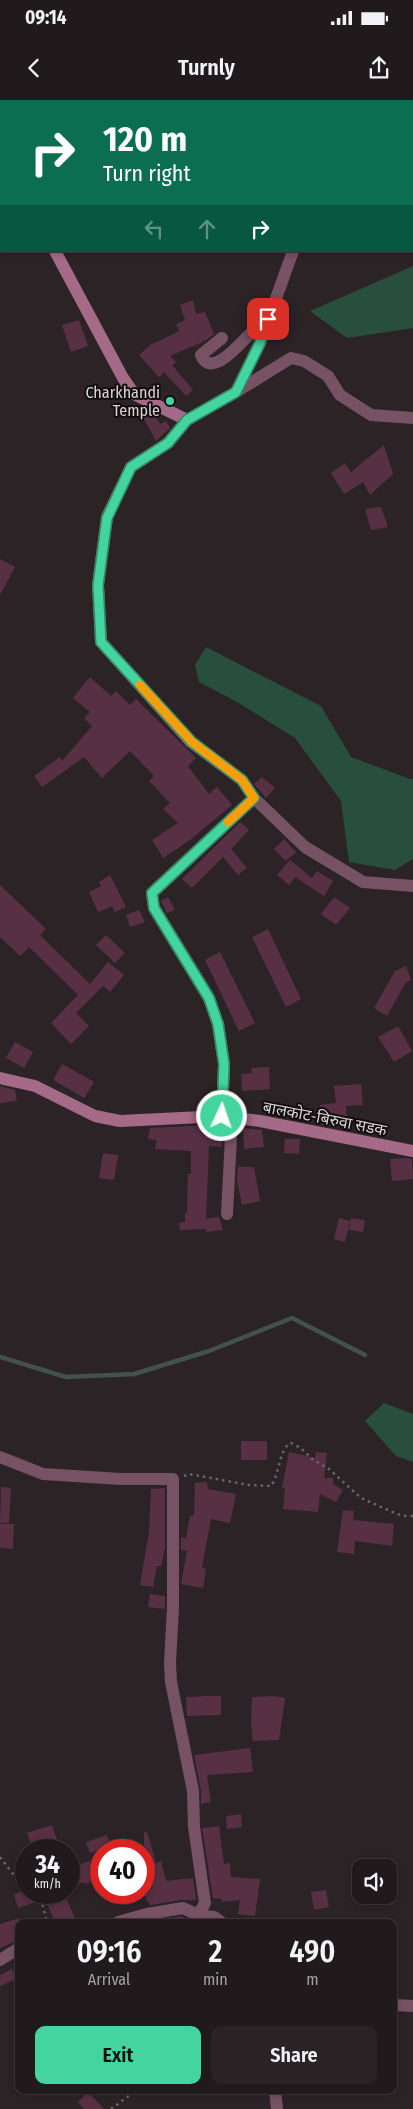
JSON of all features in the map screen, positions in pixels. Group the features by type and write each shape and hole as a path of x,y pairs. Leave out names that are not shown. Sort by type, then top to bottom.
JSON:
{"street":[{"path":"56,252 123,378 134,394 187,420"},
{"path":"236,392 260,343 293,252"},
{"path":"222,338 202,355 203,360 208,363 218,362 232,353 268,319"},
{"path":"413,418 371,415 340,395 328,376 304,361 291,358 187,420 168,443 131,467 107,518 98,585 101,642 192,742 242,780 254,798 305,847 363,882 413,886"},
{"path":"227,1214 227,1117 224,1064 218,1024 209,998 154,908 152,893 254,798"},
{"name":"बालकोट-बिरुवा सडक","path":"0,1078 35,1086 103,1119 120,1121 227,1117 260,1121 413,1150"},
{"path":"0,1457 43,1474 121,1479 173,1479 171,1682 193,1791 194,1827 205,1903 198,1915"},
{"path":"129,1919 183,1908 198,1915 216,1919"},
{"path":"0,1960 15,1951"},
{"path":"397,2005 413,2006"},
{"path":"275,2094 277,2109"}],"path":[{"path":"173,1479 190,1474 249,1485 271,1486 277,1478 282,1452 286,1445 291,1443 301,1448 312,1459 329,1469 361,1498 397,1514 413,1516"},
{"path":"0,1857 15,1877"},
{"path":"42,1904 46,1919"},
{"path":"110,2109 131,2094"}],"green space":[{"path":"413,266 413,328 347,338 310,311"},
{"path":"206,647 321,706 351,757 413,779 413,859 395,870 349,862 341,801 295,738 237,702 199,682 195,665"},
{"path":"384,1403 413,1414 413,1462 396,1456 365,1421"}],"building":[{"path":"193,300 196,314 205,312 214,334 205,341 170,356 176,362 172,365 193,390 186,396 164,372 159,377 139,355 150,345 179,331 176,324 185,320 180,305"},
{"path":"79,320 88,346 71,352 62,325"},
{"path":"144,408 154,413 160,424 166,421 170,428 156,441 139,410"},
{"path":"384,445 393,474 370,495 363,482 344,494 331,473 345,463 351,472"},
{"path":"381,507 388,527 371,530 365,509"},
{"path":"0,559 15,567 0,595"},
{"path":"90,677 111,696 116,691 130,705 136,699 196,758 188,766 209,794 217,787 232,805 190,840 163,858 152,840 178,823 163,809 170,803 149,781 154,776 130,751 102,778 84,757 42,787 34,776 60,757 62,761 92,726 84,718 90,712 73,698"},
{"path":"262,777 275,788 266,798 254,784"},
{"path":"240,822 249,830 231,849 247,868 238,875 223,857 192,888 182,879"},
{"path":"284,839 296,852 286,861 274,849"},
{"path":"290,860 312,878 317,871 333,881 324,896 295,877 289,885 277,875"},
{"path":"110,875 126,907 115,912 112,906 98,912 89,892 101,886 99,882"},
{"path":"0,885 46,929 40,935 90,984 108,962 124,975 110,992 103,986 76,1013 89,1026 71,1044 51,1023 78,995 29,947 20,956 0,937"},
{"path":"168,897 175,910 167,913 161,901"},
{"path":"334,897 350,908 336,925 321,914"},
{"path":"139,910 145,922 130,927 126,915"},
{"path":"268,929 301,999 286,1007 252,937"},
{"path":"106,935 125,953 115,963 96,945"},
{"path":"220,952 255,1023 239,1031 205,960"},
{"path":"406,966 411,980 406,982 387,1016 374,1008 395,971"},
{"path":"398,1026 412,1051 394,1062 378,1037"},
{"path":"15,1042 33,1052 24,1068 6,1058"},
{"path":"62,1064 94,1082 84,1098 53,1080"},
{"path":"269,1067 270,1089 242,1091 241,1074 252,1073 251,1068"},
{"path":"361,1084 363,1105 346,1106 347,1124 322,1125 320,1105 336,1103 334,1086"},
{"path":"0,1086 15,1090 17,1101 0,1103"},
{"path":"210,1125 210,1128 223,1129 222,1147 209,1146 206,1219 219,1217 223,1230 206,1232 206,1229 180,1230 179,1223 185,1222 185,1213 187,1213 188,1174 191,1174 191,1151 155,1149 157,1140 148,1139 150,1128"},
{"path":"243,1128 262,1130 264,1147 244,1149"},
{"path":"285,1139 300,1139 299,1154 284,1153"},
{"path":"103,1153 118,1155 114,1180 99,1178"},
{"path":"390,1159 412,1159 413,1179 392,1181"},
{"path":"238,1167 254,1167 260,1201 242,1205 237,1180"},
{"path":"339,1218 350,1221 345,1242 334,1239"},
{"path":"351,1218 365,1220 363,1232 349,1230"},
{"path":"241,1441 267,1441 267,1460 241,1460"},
{"path":"289,1452 315,1458 316,1452 327,1453 324,1478 333,1478 333,1484 343,1490 336,1502 320,1494 318,1512 283,1509 285,1488 282,1488"},
{"path":"207,1482 208,1489 236,1494 230,1523 211,1519 202,1568 206,1569 203,1588 181,1584 187,1551 181,1550 181,1537 186,1538 190,1515 194,1516 195,1483"},
{"path":"1,1487 11,1488 9,1523 0,1523"},
{"path":"165,1488 165,1547 161,1566 157,1566 153,1587 140,1585 149,1532 151,1489"},
{"path":"343,1510 354,1511 353,1520 394,1524 392,1546 355,1541 354,1554 337,1552"},
{"path":"0,1524 14,1524 13,1549 0,1548"},
{"path":"150,1594 165,1596 165,1609 148,1607"},
{"path":"221,1696 221,1715 187,1716 186,1697"},
{"path":"274,1696 285,1698 279,1740 253,1741 251,1725 252,1697"},
{"path":"250,1748 253,1772 207,1775 211,1802 201,1804 201,1790 194,1755"},
{"path":"241,1814 242,1827 227,1829 226,1816"},
{"path":"52,1825 57,1839 29,1839 27,1833"},
{"path":"219,1826 224,1864 230,1863 231,1877 260,1879 255,1916 238,1914 240,1900 222,1902 222,1899 213,1898 202,1828"},
{"path":"147,1831 149,1839 144,1839 144,1832"},
{"path":"107,1835 108,1839 95,1839"},
{"path":"90,1841 90,1853 86,1842"},
{"path":"155,1859 156,1863 161,1861 166,1881 193,1878 196,1900 182,1900 150,1905 155,1904"},
{"path":"90,1861 90,1882 80,1884 80,1864"},
{"path":"326,1890 329,1907 314,1910 311,1892"},
{"path":"17,1904 30,1904 18,1908"},
{"path":"47,1904 69,1904 76,1919 54,1919"},
{"path":"182,1916 184,1919 166,1919"},
{"path":"15,1919 15,1942 0,1948 0,1924"},
{"path":"12,1969 15,1979 0,1986 0,1975"},
{"path":"86,2094 90,2094 104,2109 84,2109 78,2102"}],"waterway":[{"path":"0,1357 66,1377 134,1374 209,1351 292,1318 365,1355"}],"slow traffic":[{"path":"140,685 192,742 242,780 254,798 228,822"}],"place":[{"name":"Charkhandi Temple","path":"170,401"}],"route":[{"path":"222,1116 224,1064 218,1024 209,998 154,908 152,893 254,798 242,780 192,742 101,642 98,585 107,518 131,467 168,443 187,420 236,392 260,343 268,319"}]}
